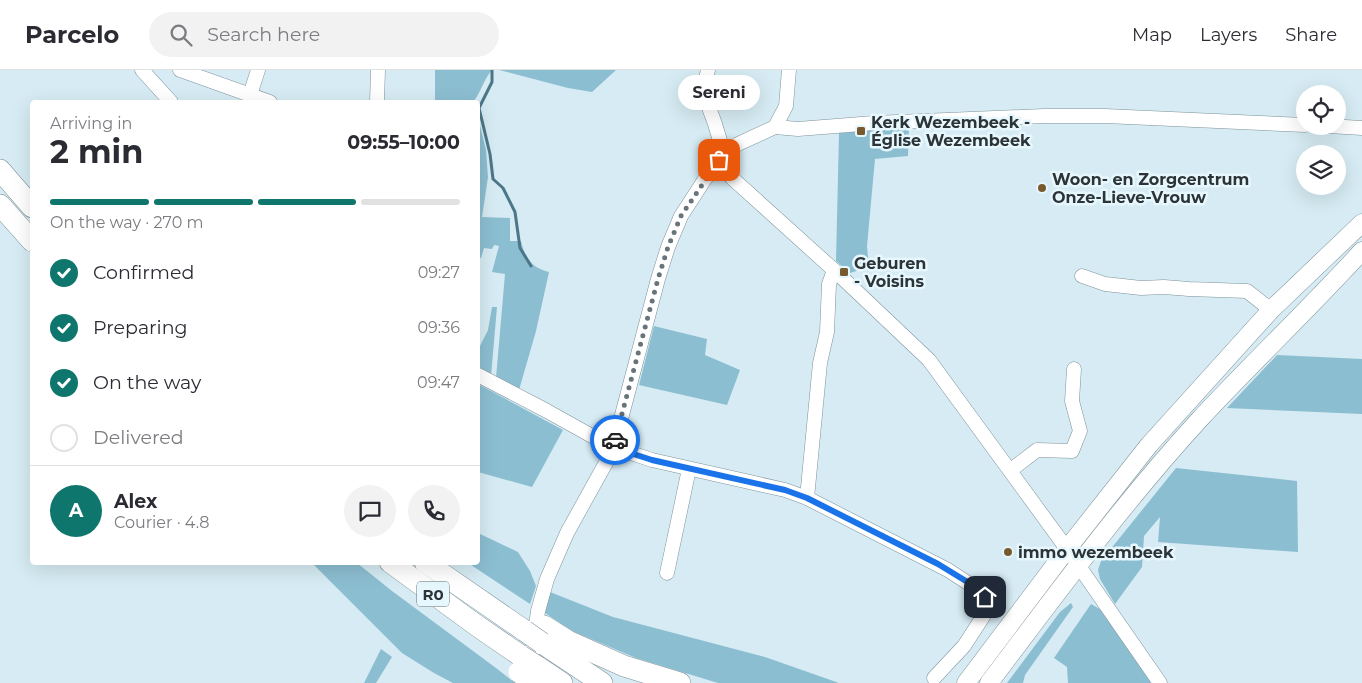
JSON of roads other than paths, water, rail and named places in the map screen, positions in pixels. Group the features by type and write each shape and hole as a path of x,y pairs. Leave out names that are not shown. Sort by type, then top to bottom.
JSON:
{"highway":[{"path":"0,170 30,205"},
{"path":"0,205 30,239"},
{"name":"R0","path":"394,565 476,625 528,672 562,683"},
{"name":"R0","path":"430,565 530,629 602,683"},
{"path":"530,629 568,641 624,666 680,683"}],"main road":[{"path":"966,683 1067,549 1149,445 1271,310 1362,223"},
{"path":"989,683 1132,496 1198,421 1331,286 1362,251"}],"street":[{"path":"142,70 169,100"},
{"path":"180,70 264,100"},
{"path":"250,95 258,70"},
{"path":"377,100 378,70"},
{"path":"708,70 704,84 707,104 714,122 721,157 732,178 834,270 929,360 1011,470 1160,683"},
{"path":"775,127 786,106 789,70"},
{"path":"528,672 538,611 546,579 567,533 605,464 612,447 668,247 681,216 721,157 738,144 775,127 798,129 1044,116 1105,116 1296,125"},
{"path":"1346,127 1362,128"},
{"path":"807,498 820,363 827,332 828,284 834,270"},
{"path":"1082,276 1105,284 1141,288 1164,287 1189,290 1247,291 1271,310"},
{"path":"1011,470 1037,450 1072,451 1080,431 1072,401 1074,369"},
{"path":"480,376 612,447 652,460 785,490 807,498 938,564 974,586 983,594 988,604 988,609 964,646 934,678"},
{"path":"667,573 689,469"}],"waterway":[{"path":"480,106 492,82 492,70"},
{"path":"480,112 490,154 493,179 503,188 515,212 520,248 531,266"}],"place":[{"name":"Kerk Wezembeek - Église Wezembeek","path":"861,131"},
{"name":"Sereni","path":"719,160"},
{"name":"Woon- en Zorgcentrum Onze-Lieve-Vrouw","path":"1042,188"},
{"name":"Geburen - Voisins","path":"844,272"},
{"name":"immo wezembeek","path":"1008,552"}]}
